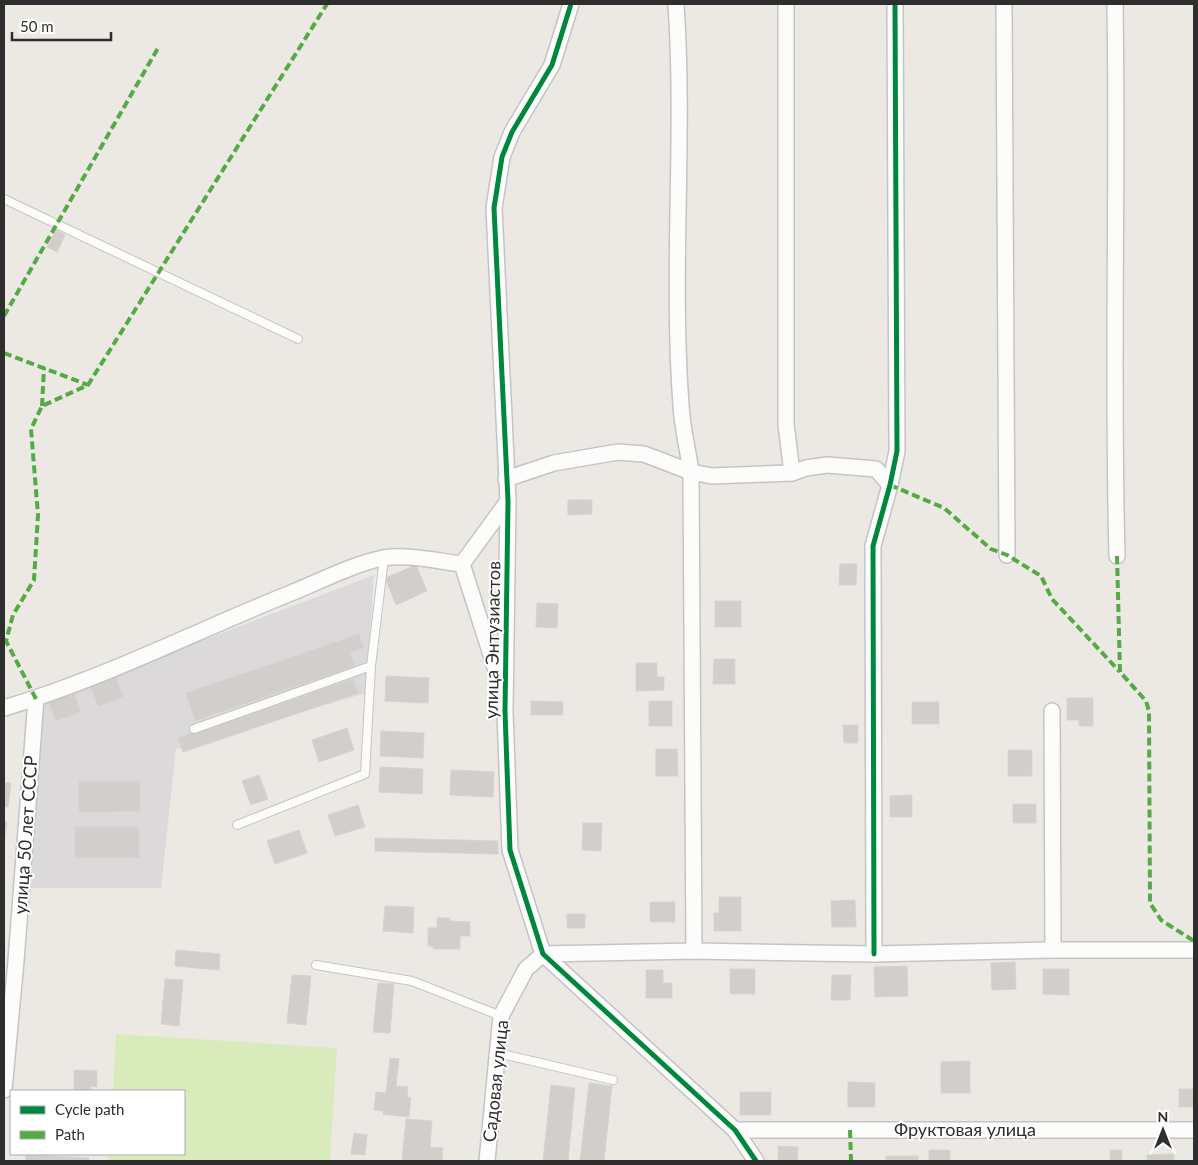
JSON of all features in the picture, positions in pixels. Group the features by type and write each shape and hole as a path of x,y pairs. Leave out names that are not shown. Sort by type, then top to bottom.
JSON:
{"street":[{"name":"улица Энтузиастов","path":"543,954 510,850 506,712 508,501 494,208 502,157 512,132 552,65 571,4"},
{"path":"676,4 680,51 677,324 681,407 691,472 694,951"},
{"path":"786,4 786,424 792,473"},
{"path":"874,954 873,546 890,485 897,450 895,4"},
{"path":"1004,4 1007,554"},
{"path":"1115,4 1118,155 1114,455 1117,556"},
{"path":"506,479 554,463 618,452 644,454 691,472 712,476 792,473 806,468 828,465 876,469 890,485"},
{"path":"462,564 508,501"},
{"path":"4,708 36,698 176,642 235,615 384,558 462,564"},
{"path":"462,564 497,669 506,712"},
{"name":"улица 50 лет СССР","path":"4,1090 36,698"},
{"path":"1052,711 1053,950"},
{"path":"543,954 694,951 874,954 1053,950 1194,950"},
{"path":"543,954 735,1130 756,1161"},
{"name":"Садовая улица","path":"487,1161 501,1016 526,969 543,954"},
{"name":"Фруктовая улица","path":"735,1130 1194,1130"}],"lane":[{"path":"4,198 298,339"},
{"path":"237,825 365,774 371,666 384,558"},
{"path":"194,729 371,666"},
{"path":"316,965 412,981 501,1016"},
{"path":"498,1053 613,1080"}],"shaded area":[{"path":"374,575 366,693 176,749 161,888 31,888 44,701"}],"green space":[{"path":"116,1034 337,1048 330,1161 108,1161 109,1155 185,1155 185,1090 113,1090"}],"building":[{"path":"56,230 65,235 57,252 47,247"},
{"path":"568,500 592,500 592,514 568,515"},
{"path":"840,564 857,564 856,585 839,585"},
{"path":"416,565 427,591 396,605 385,578"},
{"path":"715,601 741,601 741,627 715,627"},
{"path":"537,603 558,604 557,628 536,627"},
{"path":"359,634 364,648 350,652 355,666 195,721 186,693"},
{"path":"714,659 735,659 735,684 713,684"},
{"path":"636,663 657,663 657,677 664,677 664,690 636,691"},
{"path":"113,670 123,697 98,706 88,680"},
{"path":"386,676 429,678 428,703 385,701"},
{"path":"353,679 358,693 183,752 178,738"},
{"path":"71,685 81,712 56,721 46,695"},
{"path":"1067,698 1093,698 1093,726 1079,726 1079,720 1067,720"},
{"path":"531,701 563,702 563,715 531,715"},
{"path":"649,701 672,701 672,726 649,726"},
{"path":"912,702 939,702 939,724 912,724"},
{"path":"843,725 858,725 858,743 844,743"},
{"path":"347,728 354,750 319,762 312,740"},
{"path":"381,731 424,733 423,758 380,756"},
{"path":"656,749 677,749 678,776 656,776"},
{"path":"1008,750 1032,750 1032,776 1008,776"},
{"path":"380,767 423,769 422,794 379,792"},
{"path":"451,770 494,772 493,797 450,795"},
{"path":"259,775 268,799 251,805 242,781"},
{"path":"79,781 140,781 140,811 79,812"},
{"path":"4,782 11,783 8,807 4,806"},
{"path":"912,795 912,817 890,817 890,796"},
{"path":"1013,804 1036,804 1036,823 1013,823"},
{"path":"358,805 365,827 335,836 328,815"},
{"path":"4,822 7,822 4,845"},
{"path":"583,823 602,823 601,851 582,850"},
{"path":"75,827 139,827 139,858 75,857"},
{"path":"299,830 307,853 275,864 267,841"},
{"path":"375,838 498,841 498,854 375,851"},
{"path":"719,897 741,897 741,931 714,931 714,913 719,913"},
{"path":"855,900 856,927 832,927 831,901"},
{"path":"650,902 675,902 675,922 650,922"},
{"path":"385,906 414,907 413,933 383,931"},
{"path":"567,914 585,914 585,928 567,928"},
{"path":"437,918 450,918 450,921 470,922 470,936 460,936 460,949 433,949 433,946 428,946 428,928 437,928"},
{"path":"176,950 220,954 219,970 175,966"},
{"path":"1015,962 1016,989 992,990 991,963"},
{"path":"907,966 908,996 875,997 874,967"},
{"path":"730,969 755,969 755,994 730,994"},
{"path":"1043,969 1069,969 1069,995 1043,994"},
{"path":"646,970 663,970 663,983 672,983 672,998 646,998"},
{"path":"292,975 311,976 306,1025 287,1023"},
{"path":"832,975 851,975 850,1000 831,1000"},
{"path":"165,979 183,980 179,1026 161,1024"},
{"path":"378,983 394,984 390,1033 373,1032"},
{"path":"390,1058 399,1059 396,1086 408,1087 407,1097 411,1098 409,1117 383,1114 384,1111 374,1110 376,1092 386,1093"},
{"path":"970,1061 970,1093 941,1093 941,1062"},
{"path":"74,1070 97,1071 97,1087 91,1086 91,1090 74,1090"},
{"path":"848,1082 875,1083 875,1107 848,1107"},
{"path":"589,1083 612,1086 604,1161 580,1161"},
{"path":"551,1085 575,1088 568,1161 543,1161"},
{"path":"1179,1089 1194,1089 1194,1107 1179,1107"},
{"path":"740,1092 771,1092 771,1115 740,1115"},
{"path":"406,1119 432,1121 430,1147 443,1148 442,1161 402,1161"},
{"path":"354,1133 367,1135 365,1155 351,1154"},
{"path":"778,1146 798,1147 797,1161 778,1161"},
{"path":"929,1150 950,1150 950,1161 929,1161"},
{"path":"1110,1150 1122,1150 1122,1161 1110,1161"},
{"path":"1174,1154 1174,1161 1147,1161 1147,1155"},
{"path":"26,1155 89,1158 89,1161 26,1161"},
{"path":"886,1156 918,1156 918,1161 886,1161"}],"marked path":[{"path":"36,699 6,641 13,615 34,580 38,515 31,429 42,406 88,385 327,4"},
{"path":"4,316 158,48"},
{"path":"4,353 88,385"},
{"path":"42,406 44,368"},
{"path":"890,485 944,508 991,549 1007,555 1041,576 1052,599 1120,672"},
{"path":"1117,556 1120,672 1146,701 1149,711 1150,903 1161,920 1194,941"},
{"path":"850,1130 851,1161"}],"cycle path":[{"path":"571,4 552,65 512,132 502,157 494,208 508,501 505,712 510,850 543,954 735,1130 756,1161"},
{"path":"874,954 873,546 890,485 897,451 895,4"}]}
